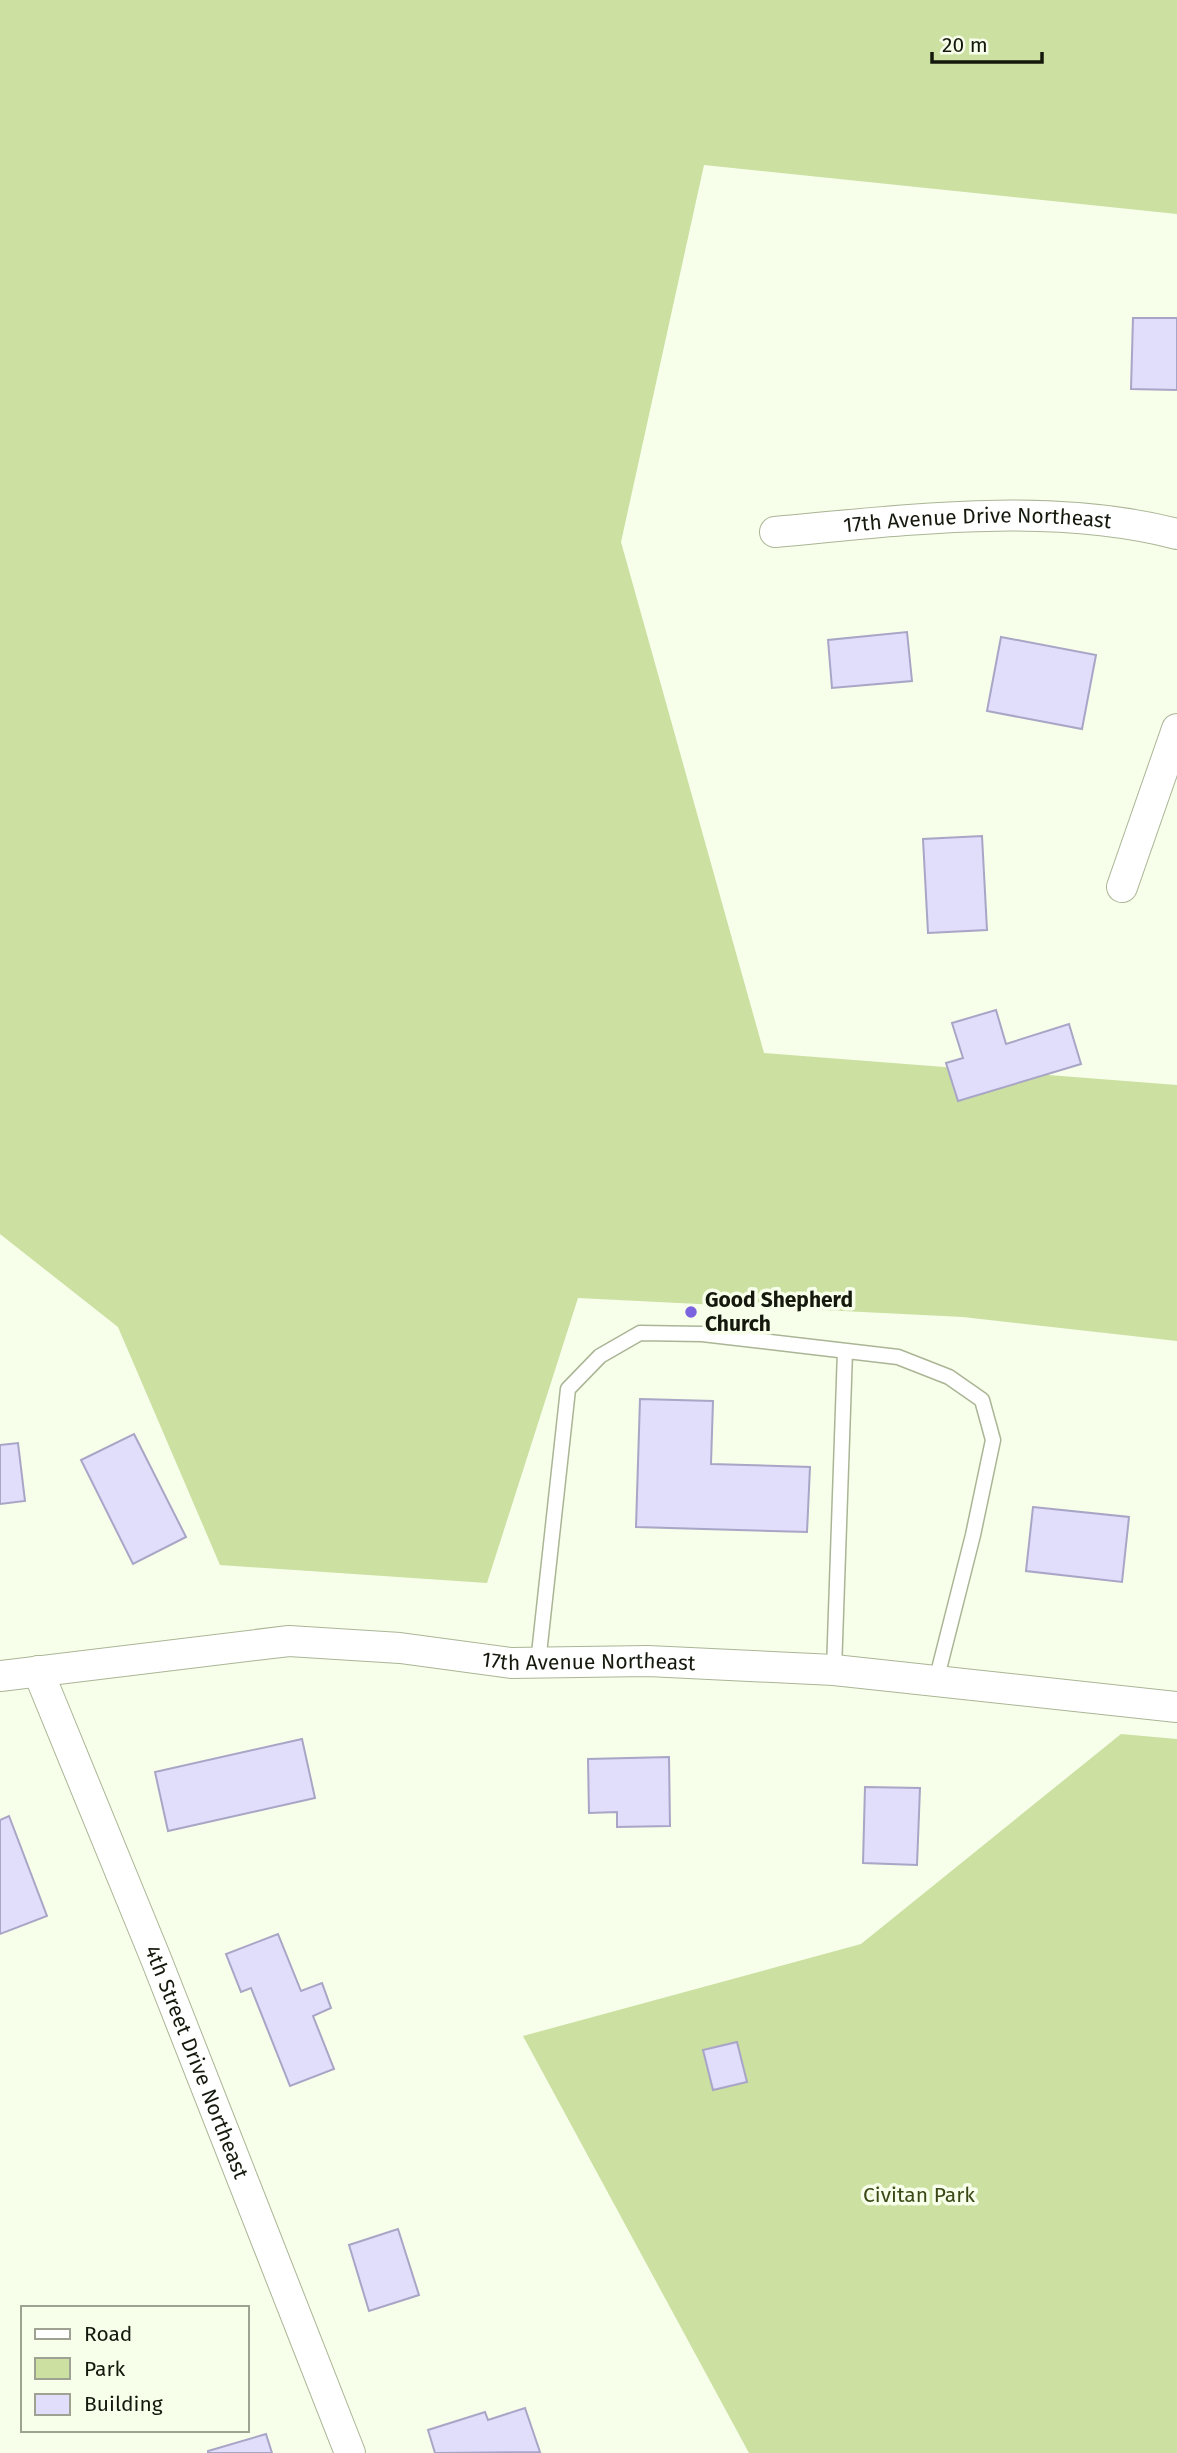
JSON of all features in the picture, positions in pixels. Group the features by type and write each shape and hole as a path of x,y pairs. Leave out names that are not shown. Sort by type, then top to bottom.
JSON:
{"street":[{"name":"17th Avenue Drive Northeast","path":"775,532 921,518 1068,517 1177,534"},
{"path":"1122,887 1177,729"},
{"name":"17th Avenue Northeast","path":"0,1676 289,1641 400,1648 511,1663 648,1661 834,1670 1177,1707"},
{"name":"4th Street Drive Northeast","path":"38,1671 162,1972 350,2453"}],"lane":[{"path":"538,1662 568,1389 600,1356 640,1333 702,1334 898,1357 949,1377 982,1400 993,1440 974,1535 936,1681"},
{"path":"834,1670 845,1351"}],"green space":[{"path":"0,0 1177,0 1177,214 704,165 621,542 764,1053 1177,1085 1177,1341 963,1317 578,1298 487,1583 220,1565 118,1327 0,1234"},
{"name":"Civitan Park","path":"1121,1734 1177,1739 1177,2453 749,2453 523,2036 861,1944"}],"building":[{"path":"1133,318 1177,318 1177,390 1131,389"},
{"path":"907,632 912,681 832,688 828,640"},
{"path":"1001,637 1096,655 1082,729 987,711"},
{"path":"982,836 987,930 928,933 923,839"},
{"path":"996,1010 1006,1044 1069,1024 1081,1064 958,1101 946,1063 963,1058 952,1023"},
{"path":"640,1399 713,1401 711,1464 810,1467 807,1532 636,1527"},
{"path":"134,1434 186,1537 133,1564 81,1460"},
{"path":"18,1443 25,1501 0,1504 0,1445"},
{"path":"1033,1507 1129,1517 1122,1582 1026,1571"},
{"path":"302,1739 315,1798 168,1831 155,1772"},
{"path":"669,1757 670,1826 617,1827 617,1812 589,1813 588,1759"},
{"path":"865,1787 920,1788 917,1865 863,1863"},
{"path":"9,1816 47,1916 0,1934 0,1820"},
{"path":"278,1934 301,1991 322,1983 331,2008 313,2016 334,2069 290,2086 251,1988 241,1992 226,1954"},
{"path":"737,2042 747,2082 713,2090 703,2050"},
{"path":"398,2229 419,2295 369,2311 349,2245"},
{"path":"525,2408 540,2452 435,2453 428,2430 485,2412 488,2420"},
{"path":"266,2434 272,2453 208,2453 208,2451"}],"place":[{"name":"Good Shepherd Church","path":"691,1312"}]}
